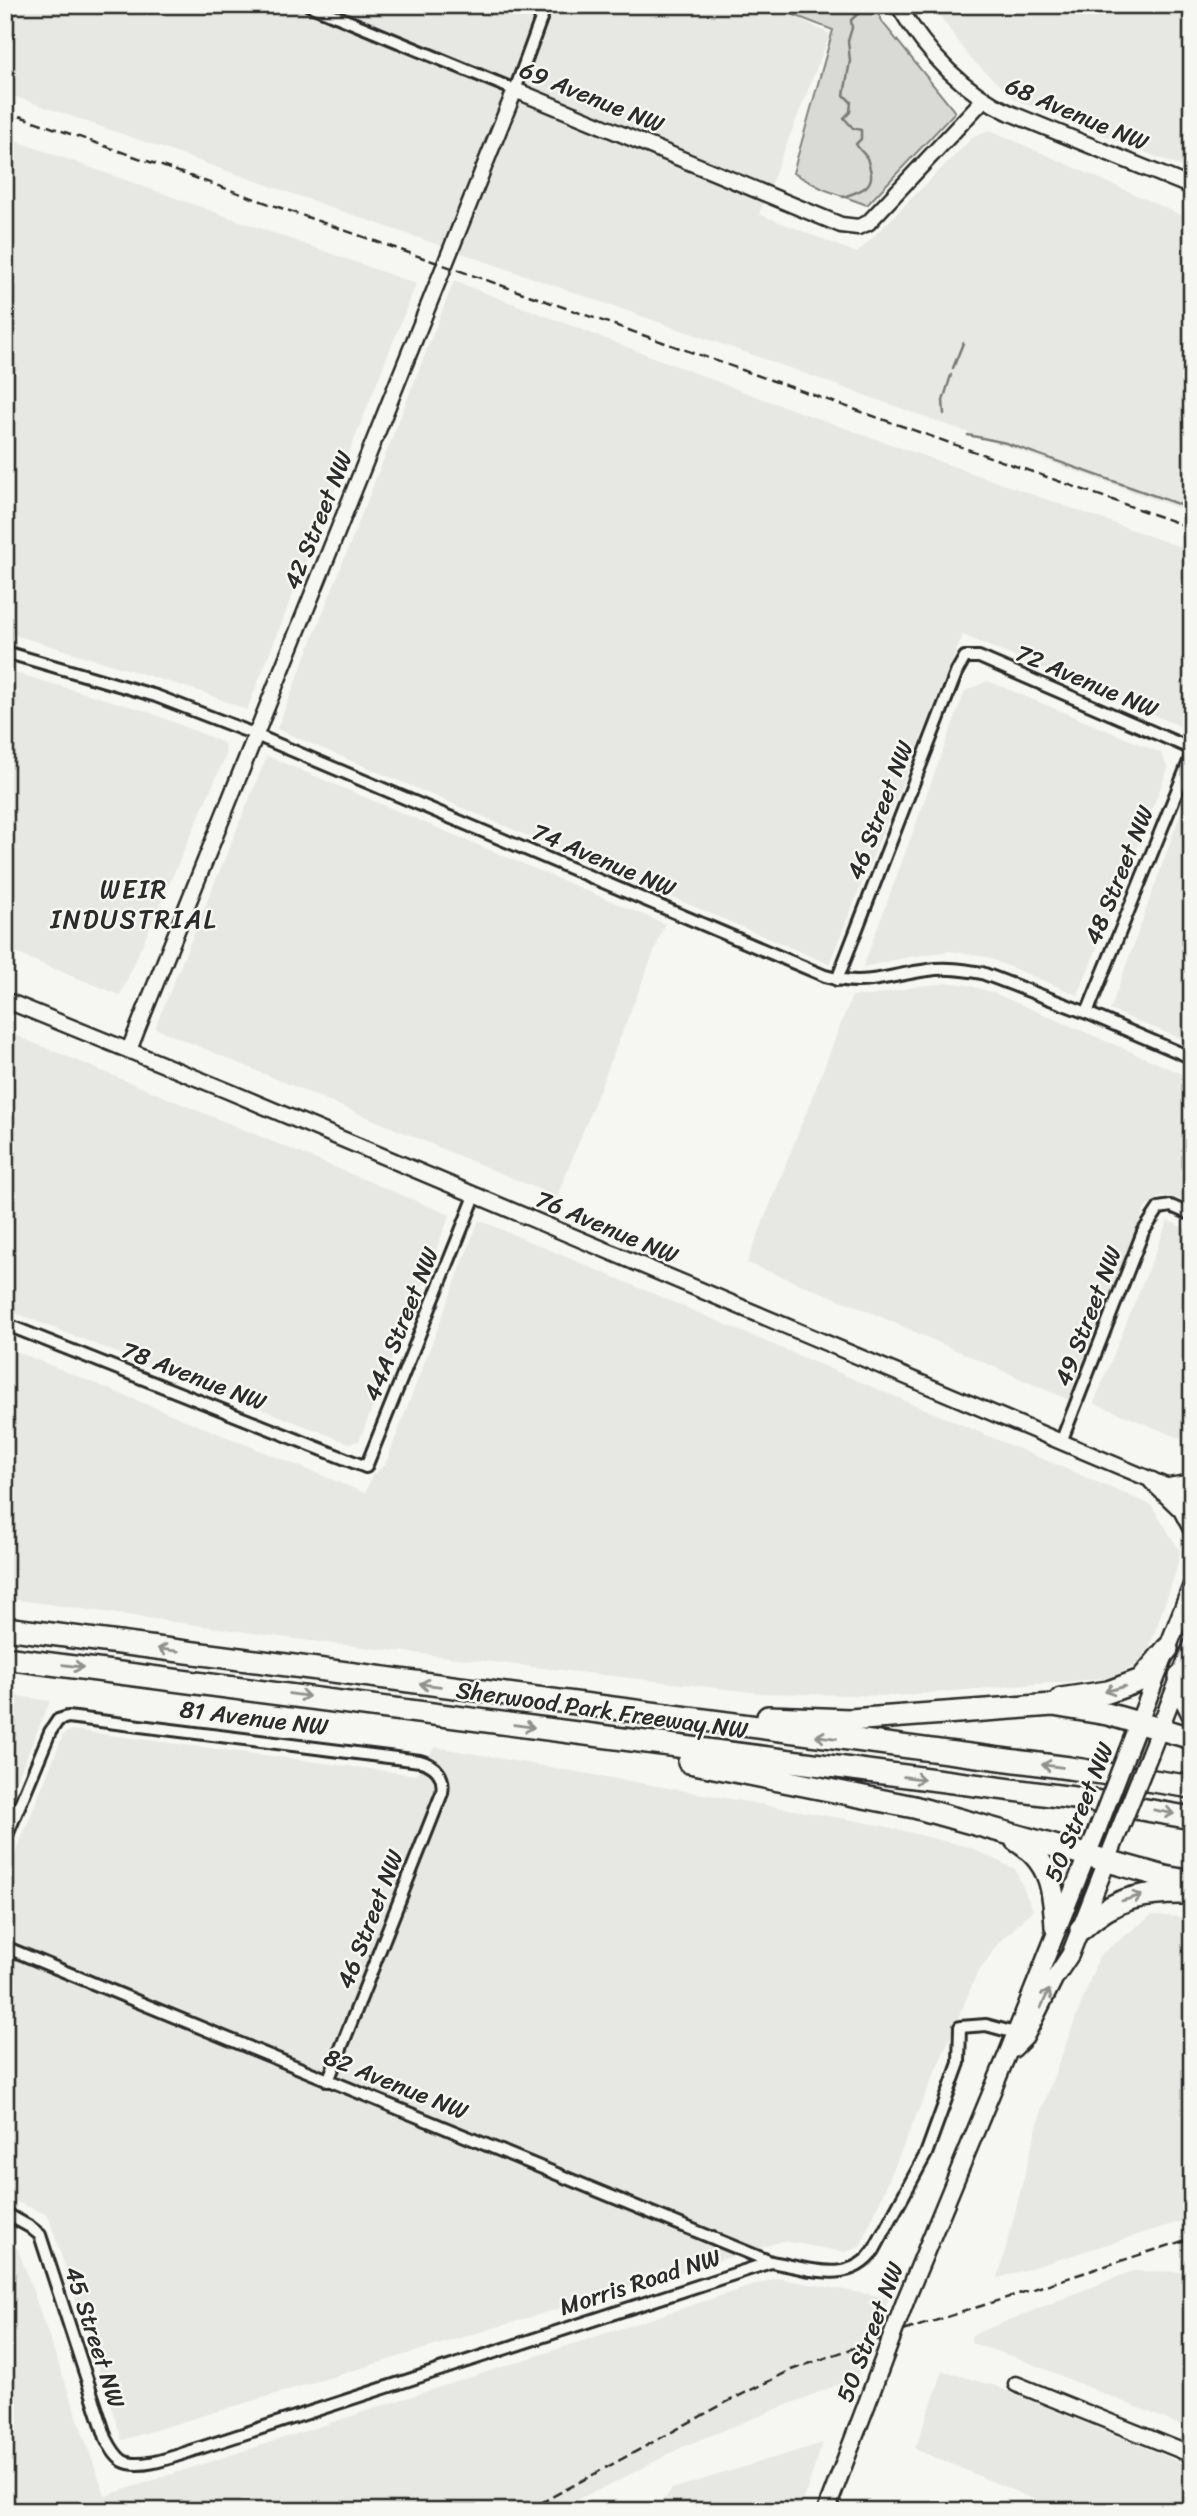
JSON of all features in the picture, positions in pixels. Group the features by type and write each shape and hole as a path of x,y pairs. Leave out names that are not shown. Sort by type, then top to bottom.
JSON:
{"highway":[{"name":"Sherwood Park Freeway NW","path":"5,1628 1192,1787"},
{"path":"1021,1706 1124,1687 1141,1680 1167,1649"},
{"name":"Sherwood Park Freeway NW","path":"5,1658 1089,1800 1192,1818"},
{"path":"1180,1676 1182,1692 1192,1712"},
{"path":"696,1719 757,1716 850,1720 1052,1705 1082,1709 1192,1738"},
{"path":"604,1737 635,1752 874,1798 1192,1882"},
{"path":"999,1830 1023,1844 1038,1858 1054,1892 1056,1927"},
{"path":"1081,1929 1118,1902 1152,1893 1192,1893"}],"main road":[{"path":"1152,1481 1182,1510 1192,1529"},
{"path":"1169,1487 1192,1483"},
{"name":"50 Street NW","path":"1020,2035 1056,1927 1098,1828 1192,1585"},
{"name":"50 Street NW","path":"825,2511 906,2299 1007,2055 1070,1955 1192,1646"}],"street":[{"name":"69 Avenue NW","path":"309,5 841,225 858,227 868,223 984,99"},
{"name":"42 Street NW","path":"129,1050 547,5"},
{"name":"68 Avenue NW","path":"898,5 932,53 950,72 984,99 1010,113 1192,187"},
{"name":"74 Avenue NW","path":"5,652 156,696 256,734 802,967 837,979 862,982 928,970 965,970 1000,979 1192,1058"},
{"name":"72 Avenue NW","path":"965,657 979,657 1192,751"},
{"name":"46 Street NW","path":"837,979 957,671 965,657"},
{"name":"48 Street NW","path":"1087,1013 1192,751"},
{"name":"76 Avenue NW","path":"5,1000 1192,1497"},
{"name":"44A Street NW","path":"366,1467 475,1196"},
{"name":"49 Street NW","path":"1061,1442 1143,1232 1159,1208 1171,1206 1192,1215"},
{"name":"78 Avenue NW","path":"5,1324 366,1467"},
{"name":"81 Avenue NW","path":"5,1840 50,1732 61,1718 77,1716 420,1761 435,1767 439,1772"},
{"name":"46 Street NW","path":"328,2081 442,1793 439,1772"},
{"name":"82 Avenue NW","path":"5,1947 771,2262"},
{"name":"Morris Road NW","path":"121,2460 144,2464 200,2448 771,2262 844,2272 857,2268 867,2261 926,2154 958,2063 960,2027 986,2025 1020,2035"},
{"name":"45 Street NW","path":"5,2213 40,2235 106,2438 121,2460"},
{"path":"1016,2384 1192,2455"}],"shaded area":[{"path":"5,5 743,5 752,9 759,7 790,14 830,34 759,214 857,253 974,136 990,130 1192,220 1192,513 770,361 5,93"},
{"path":"768,5 874,5 883,23 955,112 867,205 823,189 793,173 833,30"},
{"path":"932,5 1192,5 1192,171 1016,100 970,58"},
{"path":"5,137 416,284 247,710 202,692 5,632"},
{"path":"454,281 763,399 1192,551 1192,731 963,635 829,964 277,729"},
{"path":"5,670 146,711 224,743 226,755 120,995 5,949"},
{"path":"988,681 1161,753 1168,769 1078,995 986,957 950,951 863,967 965,691"},
{"path":"267,756 665,924 557,1197 155,1028"},
{"path":"1192,782 1192,1043 1110,1010"},
{"path":"950,983 969,985 996,994 1192,1078 1192,1202 1161,1196 1145,1208 1069,1400 854,1305 747,1263 852,996 871,996"},
{"path":"5,1031 450,1215 359,1441 349,1443 5,1309"},
{"path":"479,1220 1151,1505 1180,1551 1176,1571 1145,1661 1110,1678 893,1696 761,1693 310,1641 5,1598 5,1347 365,1493 372,1475 385,1465"},
{"path":"1168,1221 1192,1231 1192,1443 1094,1403"},
{"path":"5,1694 50,1701 5,1808"},
{"path":"71,1730 416,1775 435,1747 879,1825 969,1847 1015,1869 1033,1910 997,1945 977,1974 860,2247 845,2252 783,2241 122,2440 48,2215 5,2197 5,1880 63,1735"},
{"path":"1152,1915 1192,1918 1192,2218 998,2278 1042,2108 1099,1956"},
{"path":"5,2244 18,2249 105,2496 776,2278 889,2298 857,2377 684,2446 608,2486 549,2511 5,2511"},
{"path":"1192,2263 1192,2430 1018,2358 971,2343 972,2335 1132,2271 1184,2272 1184,2266"},
{"path":"943,2371 995,2386 1192,2467 1192,2511 1062,2511 915,2449"},
{"path":"823,2443 799,2511 656,2509 672,2489"}],"waterway":[{"path":"843,197 868,185 871,175 867,158 856,144 861,139 861,130 853,128 844,118 850,112 851,102 844,95 850,61 848,41 852,28 851,20 863,5"},
{"path":"953,368 963,343"},
{"path":"944,414 943,401 951,375"},
{"path":"968,435 1006,443 1192,509"}],"railway":[{"path":"5,111 1192,528"},
{"path":"526,2511 791,2370 1192,2238"}],"district":[{"name":"WEIR INDUSTRIAL","path":"134,904"}]}
